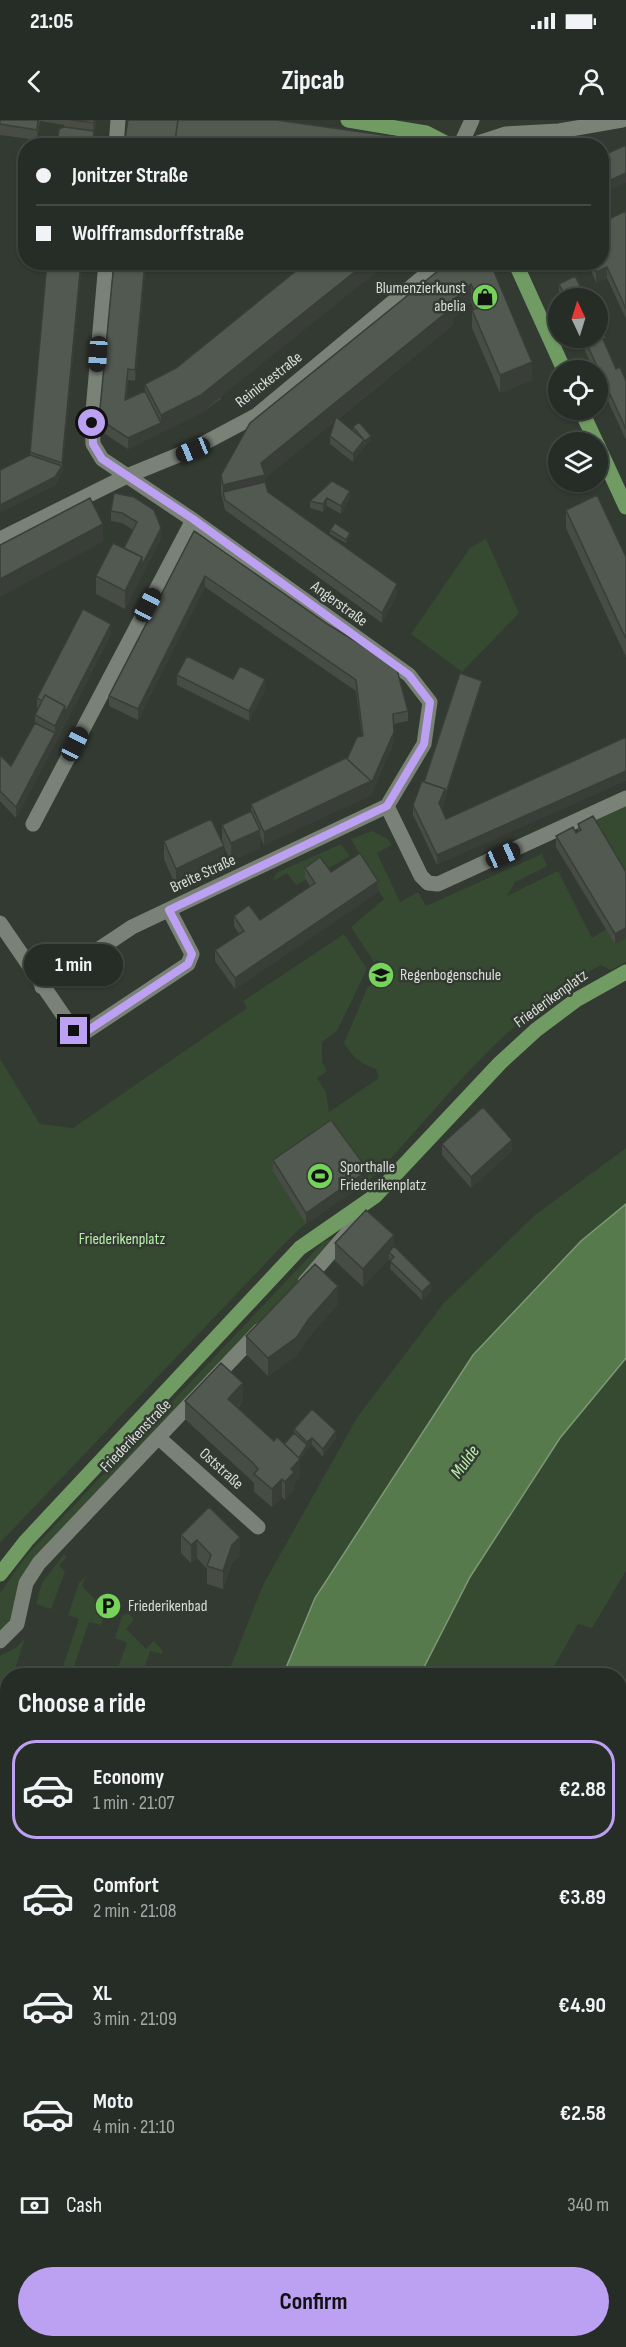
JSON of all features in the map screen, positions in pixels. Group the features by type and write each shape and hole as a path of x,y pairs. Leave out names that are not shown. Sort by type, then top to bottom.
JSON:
{"main road":[{"path":"348,120 426,133 436,138"},
{"path":"519,270 559,360"},
{"path":"608,467 626,507"},
{"name":"Friederikenplatz","path":"0,1574 26,1541 300,1248 360,1208 404,1168 500,1063 536,1030 576,999 626,972"}],"street":[{"path":"117,138 118,120"},
{"path":"464,138 472,120"},
{"path":"494,138 506,134 559,131 622,120"},
{"name":"Angerstraße","path":"105,270 92,423 93,444 102,459 193,519 409,675 430,702 424,744 387,806"},
{"name":"Reinickestraße","path":"0,539 127,476 193,450 257,415 431,270"},
{"path":"33,824 193,519"},
{"path":"387,806 420,876 428,883 438,884 626,798"},
{"name":"Breite Straße","path":"42,987 132,927 387,806"},
{"path":"0,923 74,1031 84,1033 188,964 192,954 169,910"},
{"path":"298,1290 350,1230 360,1208"},
{"name":"Friederikenstraße","path":"0,1641 17,1624 23,1591 32,1573 267,1322"},
{"name":"Oststraße","path":"159,1438 258,1527"}],"green space":[{"path":"486,539 519,613 462,672 411,634 470,548"},
{"path":"626,805 626,883 591,821"},
{"name":"Friederikenplatz","path":"372,831 388,839 392,845 377,853 400,902 418,892 426,906 542,854 547,866 515,882 507,896 558,871 592,938 607,929 626,938 626,962 611,970 601,965 567,986 536,1008 482,1057 374,1176 317,1215 281,1247 0,1543 0,1059 40,1124 73,1128 247,1008 243,1001 344,934 367,969 337,1031 322,1042 322,1062 327,1071 317,1078 326,1092 329,1112 379,1078 376,1069 357,1059 344,1043 368,986 378,984 383,969 378,960 374,962 351,927 384,899 360,864 363,860 351,839"},
{"path":"341,844 350,856 336,864 296,885 287,873 275,880 274,877 278,872"},
{"path":"626,1148 626,1204 581,1241 473,1355 315,1598 286,1668 230,1668 263,1585 358,1416 444,1303 535,1215"},
{"path":"339,1236 285,1297 29,1567 12,1619 0,1633 0,1593 26,1556 323,1242"},
{"path":"626,1358 626,1571 592,1628 578,1624 553,1668 424,1668 470,1577 560,1438"},
{"path":"64,1554 67,1557 59,1565 65,1572 51,1609 36,1604 42,1583"},
{"path":"86,1576 82,1586 100,1605 110,1597 101,1625 89,1622 73,1668 62,1668 79,1619 68,1615 79,1583"},
{"path":"128,1613 134,1619 126,1629 146,1649 154,1641 163,1651 162,1654 150,1651 144,1668 118,1668 127,1643 115,1638 122,1616"},
{"path":"25,1638 15,1668 0,1668 0,1656 17,1647"}],"water":[{"name":"Mulde","path":"626,1204 626,1358 560,1438 470,1577 424,1668 286,1668 315,1598 473,1355 581,1241"}],"building":[{"path":"0,120 38,120 37,130 0,124"},
{"path":"71,120 94,120 94,123"},
{"path":"128,120 178,120 175,138 125,138"},
{"path":"178,120 276,120 405,138 175,138"},
{"path":"64,127 94,131 93,138 58,138 59,129"},
{"path":"626,145 626,173 609,181 609,153"},
{"path":"626,211 626,309 608,270 609,219"},
{"path":"46,270 80,270 62,463 30,452"},
{"path":"113,270 144,270 135,370 128,369 125,400 145,391 161,423 128,438 99,419"},
{"path":"297,270 357,270 201,395 161,415 145,384 176,368"},
{"path":"439,270 493,270 532,362 500,375 472,310 481,307 471,284 450,303 453,307 261,463 265,475 223,485 221,475 250,423"},
{"path":"575,276 581,288 561,288 559,284"},
{"path":"589,348 607,348 616,369 620,367 626,381 626,429 608,390 608,360 594,360"},
{"path":"336,417 364,440 353,454 330,436"},
{"path":"359,422 371,436 365,441 353,427"},
{"path":"30,455 62,466 55,477 0,505 0,470"},
{"path":"332,481 350,491 341,506 327,498 323,504 310,501"},
{"path":"265,482 268,492 397,584 382,613 225,500 223,492"},
{"path":"114,493 134,497 154,510 161,528 142,565 142,557 124,548 137,522 122,513 111,511"},
{"path":"597,495 626,557 626,639 566,510"},
{"path":"90,498 103,524 0,579 0,545"},
{"path":"335,523 350,533 346,540 330,530"},
{"path":"194,531 329,625 396,666 408,711 393,714 394,732 371,784 371,781 347,759 357,737 363,736 356,680 205,576 138,709 109,696"},
{"path":"113,543 142,557 125,591 96,576"},
{"path":"83,609 111,624 65,713 65,706 45,695 42,701 37,698"},
{"path":"187,656 233,679 240,666 265,679 249,711 177,675"},
{"path":"460,673 482,681 445,796 445,789 424,782"},
{"path":"45,695 65,706 55,726 35,715"},
{"path":"35,723 55,733 16,807 0,791 0,755 11,766"},
{"path":"626,737 626,771 437,855 413,805 422,781 445,789 439,803 446,819"},
{"path":"346,758 371,781 264,832 251,804"},
{"path":"251,811 260,830 231,843 222,825"},
{"path":"593,816 626,872 626,928 615,934 556,836 573,827 576,833 581,830 578,824"},
{"path":"211,819 224,846 176,869 164,841"},
{"path":"360,853 378,881 235,978 215,950 244,931 234,916 249,905 260,920 315,883 305,868 320,857 331,872"},
{"path":"483,1107 512,1140 471,1177 442,1144"},
{"name":"Sporthalle Friederikenplatz","path":"331,1120 368,1170 306,1213 273,1160"},
{"path":"366,1210 394,1235 363,1269 335,1243"},
{"path":"394,1246 431,1283 422,1292 390,1261 394,1257 389,1252"},
{"path":"315,1264 338,1286 308,1320 297,1337 268,1358 246,1336"},
{"path":"221,1363 243,1383 228,1399 274,1441 277,1437 300,1459 291,1469 294,1472 285,1482 282,1479 272,1489 254,1474 258,1469 253,1463 185,1401"},
{"path":"312,1409 336,1431 323,1449 312,1438 307,1442 294,1429"},
{"path":"294,1433 307,1445 299,1458 284,1444"},
{"path":"209,1507 240,1537 232,1545 223,1571 207,1566 211,1555 197,1540 191,1545 181,1535"}],"place":[{"name":"Blumenzierkunst abelia","path":"485,297"},
{"name":"Regenbogenschule","path":"381,975"},
{"name":"Sporthalle Friederikenplatz","path":"320,1176"},
{"name":"Friederikenbad","path":"108,1606"}],"route":[{"path":"74,1031 84,1033 188,964 192,954 169,910 387,806 424,744 430,702 409,675 193,519 102,459 93,444 92,423"}]}
